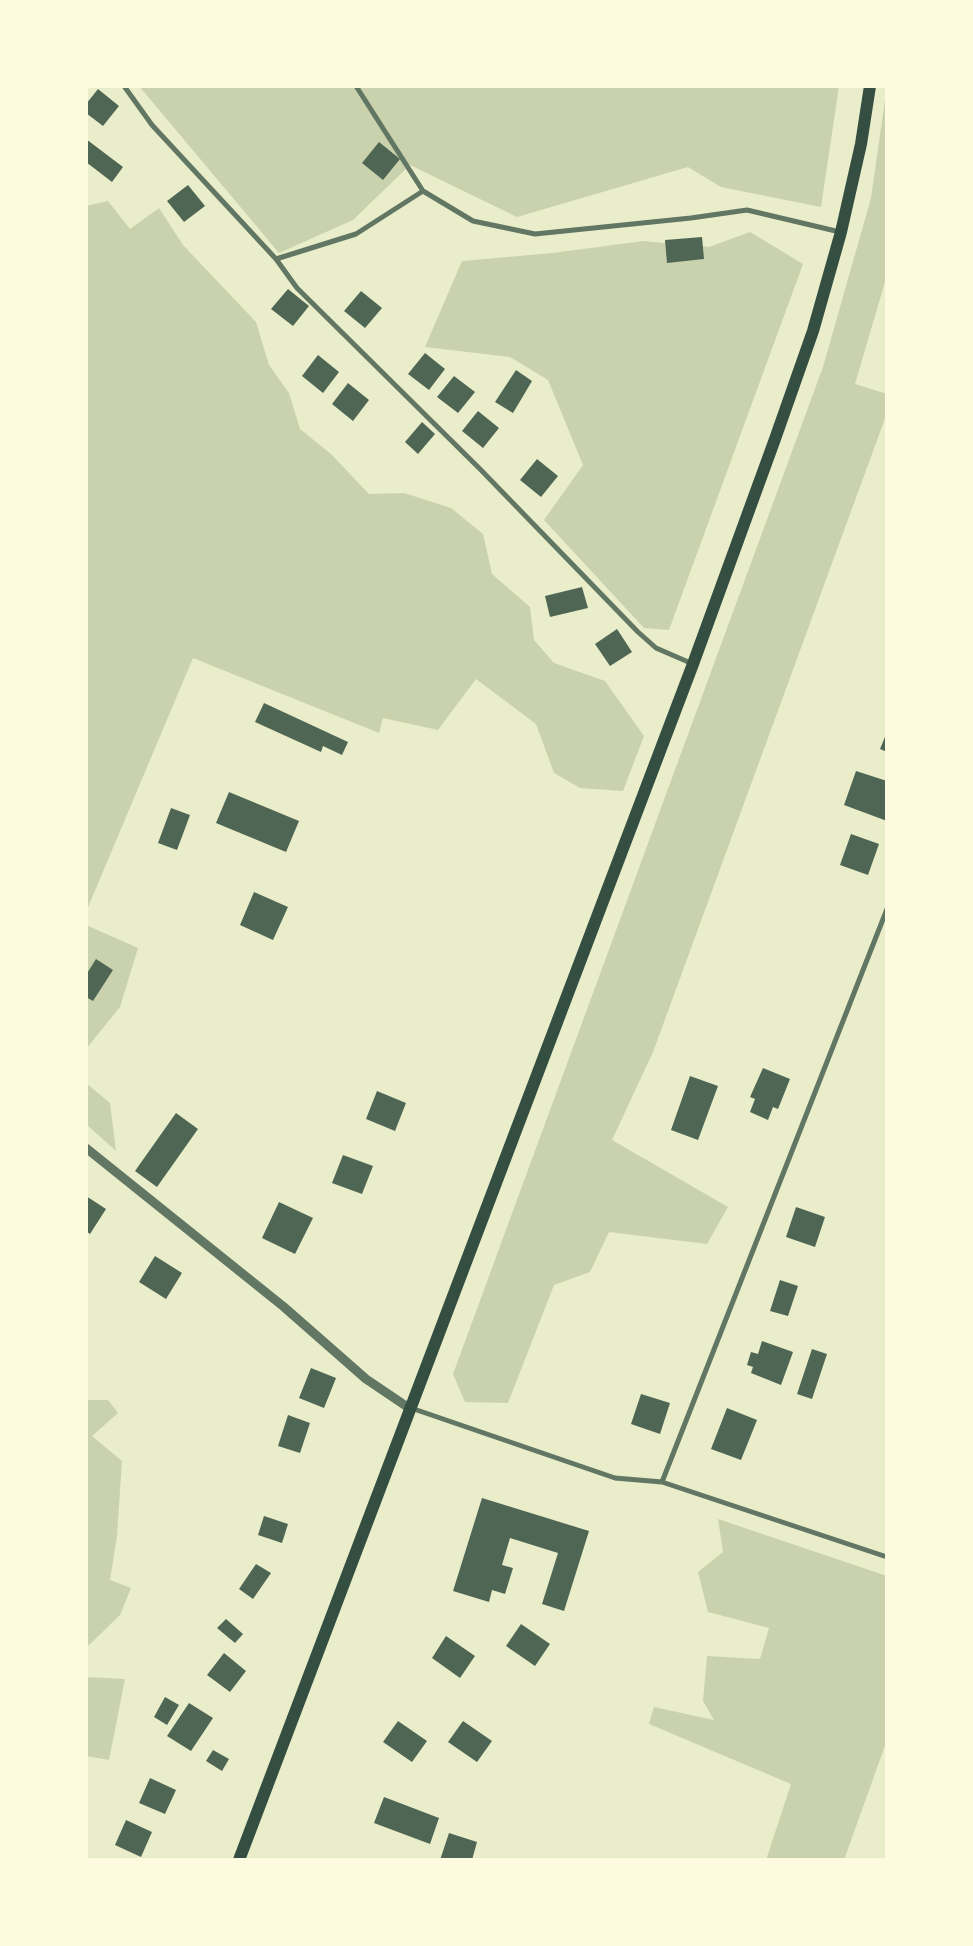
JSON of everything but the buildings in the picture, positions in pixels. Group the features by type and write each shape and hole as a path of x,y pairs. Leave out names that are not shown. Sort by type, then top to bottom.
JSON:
{"main road":[{"path":"239,1860 693,664 813,331 841,232 861,144 870,86"}],"street":[{"path":"124,86 152,124 276,259 297,288 480,468 638,632 656,648 693,664"},
{"path":"356,86 423,191 474,221 536,234 691,218 747,210 841,232"},
{"path":"276,259 356,234 423,191"},
{"path":"662,1482 887,909"},
{"path":"86,1148 284,1307 366,1380 409,1408 615,1478 662,1482 887,1556"}],"green space":[{"path":"139,86 839,86 821,207 721,187 688,167 517,217 410,165 353,220 279,253"},
{"path":"887,86 887,275 855,384 887,394 887,413 653,1052 612,1140 728,1207 707,1244 609,1232 590,1272 554,1285 508,1403 465,1402 453,1374 823,367 871,198"},
{"path":"108,201 130,229 159,208 183,245 256,322 269,365 289,393 300,429 331,454 369,494 404,493 451,508 483,534 492,574 530,607 534,640 554,663 605,681 644,736 623,791 580,788 554,773 536,724 476,679 438,730 383,718 379,733 193,658 86,912 86,206"},
{"path":"750,232 803,264 669,630 644,628 544,520 583,465 548,380 510,357 425,347 462,261 553,253 643,241 709,247"},
{"path":"86,925 138,948 120,1007 86,1049"},
{"path":"86,1083 110,1103 116,1151 86,1124"},
{"path":"86,1400 108,1400 118,1413 92,1436 122,1461 117,1536 110,1580 131,1588 120,1615 86,1648"},
{"path":"718,1519 887,1576 887,1740 844,1860 766,1860 791,1784 649,1724 654,1707 714,1720 703,1701 707,1656 760,1659 769,1628 708,1612 698,1572 723,1552"},
{"path":"86,1677 125,1679 109,1760 86,1756"}]}
